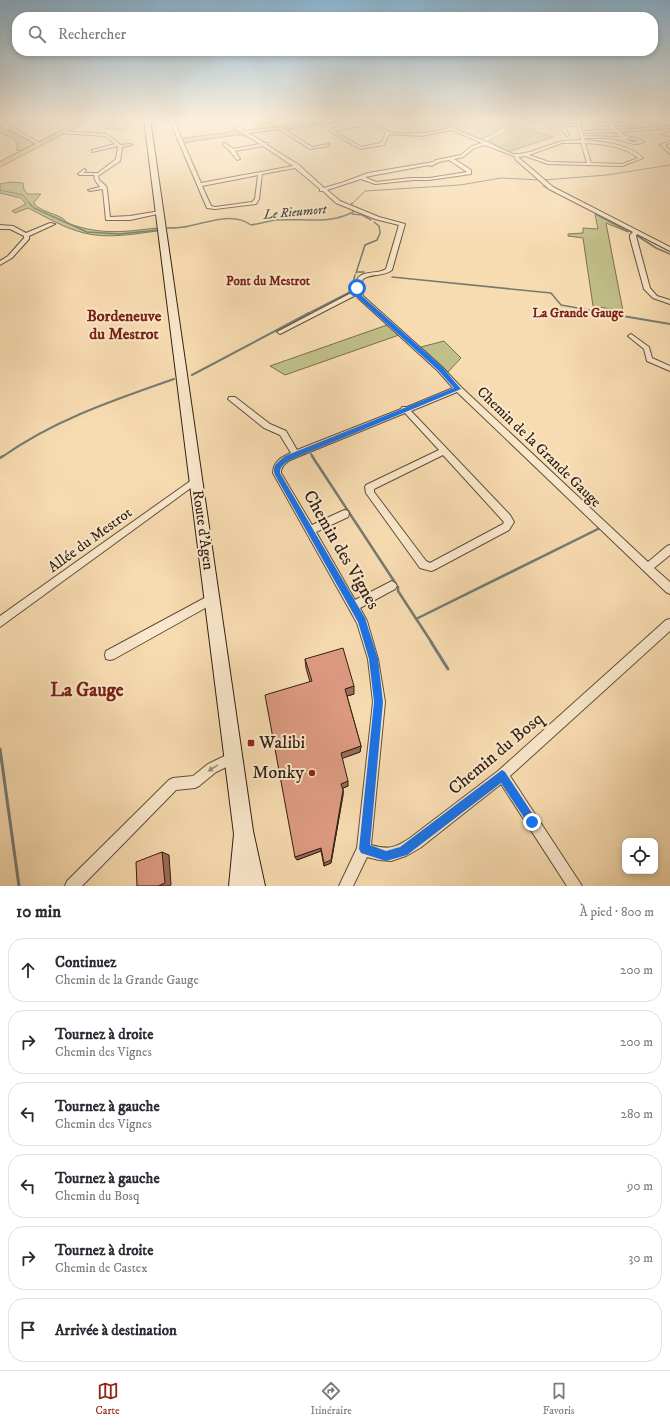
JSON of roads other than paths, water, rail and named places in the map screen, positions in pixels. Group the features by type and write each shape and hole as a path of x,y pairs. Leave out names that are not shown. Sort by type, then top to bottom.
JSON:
{"main road":[{"name":"Route d'Agen","path":"153,160 242,831 255,886"},
{"name":"Route d'Agen","path":"240,886 242,831"}],"street":[{"path":"84,170 80,174 97,174 118,160"},
{"path":"190,160 210,208 247,205 257,199 260,173"},
{"path":"280,332 358,292 360,278 363,275 385,273 389,270 402,225 398,222 377,218 338,202 322,190 289,160"},
{"path":"322,190 368,174 393,170 405,171 444,160"},
{"path":"360,177 375,183 437,178 469,173 468,170 453,160"},
{"path":"519,160 557,191 670,249"},
{"path":"541,160 548,163 622,166 635,160"},
{"path":"200,184 297,166"},
{"path":"97,174 97,180 104,187 110,220 160,212"},
{"path":"90,190 104,187"},
{"path":"26,235 52,224"},
{"path":"0,227 11,227 26,235"},
{"path":"637,232 632,238 647,289 655,297 670,302"},
{"path":"0,263 10,257 26,240 26,235"},
{"name":"Chemin de la Grande Gauge","path":"358,292 440,369 458,389 670,589"},
{"path":"631,336 647,348 649,359 670,369"},
{"name":"Chemin des Vignes","path":"364,849 379,702 373,659 362,621 277,474 279,465 283,460 405,409 458,389"},
{"path":"232,399 267,426 283,433 296,455"},
{"path":"405,409 507,518 509,524 501,530 431,567 423,565 369,491 371,485 444,451"},
{"name":"Allée du Mestrot","path":"0,622 196,480"},
{"path":"310,530 345,514"},
{"path":"647,568 670,549"},
{"path":"354,606 392,586"},
{"path":"110,655 212,599"},
{"name":"Chemin du Bosq","path":"364,849 386,856 403,851 502,776 670,624"},
{"path":"72,886 173,784 195,782 212,768 233,758"},
{"path":"502,776 575,886"},
{"path":"346,886 364,849"}],"waterway":[{"name":"Le Rieumort","path":"543,180 607,175 670,165"},
{"name":"Le Rieumort","path":"352,204 365,191 460,185 501,178 541,180"},
{"path":"543,186 556,193"},
{"name":"Le Rieumort","path":"0,190 23,195 30,204"},
{"path":"559,194 570,199"},
{"name":"Le Rieumort","path":"351,207 352,203"},
{"name":"Le Rieumort","path":"30,204 34,208 87,232 119,234 158,230"},
{"name":"Le Rieumort","path":"167,228 184,227 221,219 237,219 251,225 276,220 325,220 344,216 353,212 353,209"},
{"path":"352,214 362,215 371,220"},
{"path":"597,214 631,232"},
{"path":"356,273 365,245 377,240 380,233 379,226 374,222"},
{"path":"636,235 656,248 670,254"},
{"path":"357,272 364,272"},
{"path":"307,314 348,293 351,290 355,275"},
{"path":"392,277 551,293 561,305 611,314"},
{"path":"192,375 309,313"},
{"path":"605,313 670,324"},
{"path":"2,457 42,432 85,412 174,379"},
{"path":"312,456 396,584"},
{"path":"416,619 600,528"},
{"path":"398,587 398,591 416,619"},
{"path":"416,619 432,643"},
{"path":"431,642 448,669"},
{"path":"0,749 19,886"}],"place":[{"name":"Walibi","path":"251,743"},
{"name":"Monky","path":"312,773"}],"district":[{"name":"Pont du Mestrot","path":"268,281"},
{"name":"La Grande Gauge","path":"578,313"},
{"name":"Bordeneuve du Mestrot","path":"124,325"},
{"name":"La Gauge","path":"87,690"}]}
